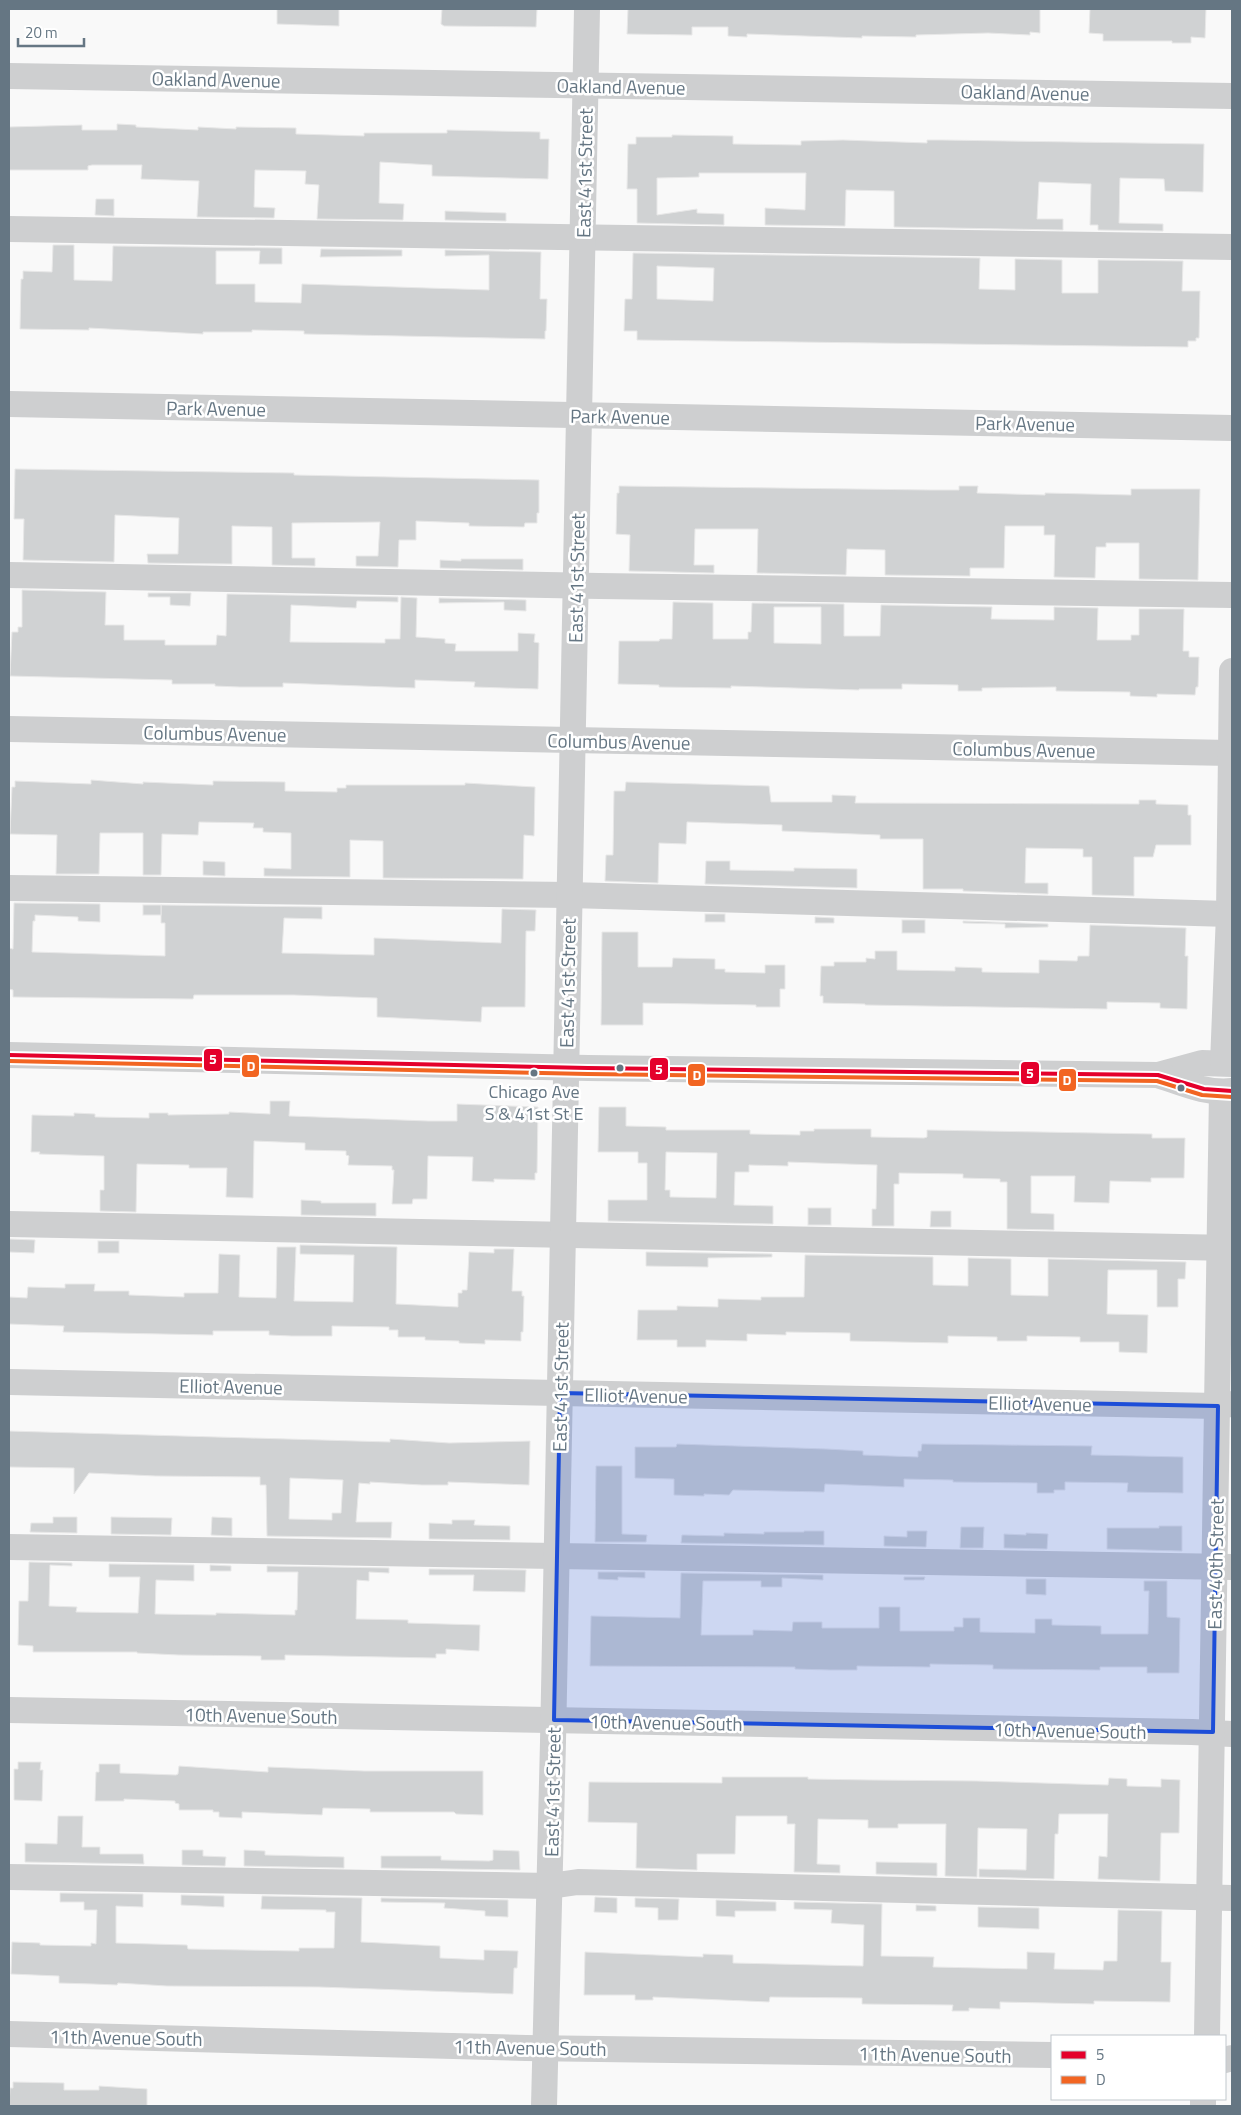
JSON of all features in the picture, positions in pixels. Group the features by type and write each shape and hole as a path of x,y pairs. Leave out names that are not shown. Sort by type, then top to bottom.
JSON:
{"street":[{"name":"East 41st Street","path":"544,2106 554,1720 587,9"},
{"name":"Oakland Avenue","path":"9,76 1232,96"},
{"path":"9,229 1232,247"},
{"name":"Park Avenue","path":"9,404 1232,428"},
{"path":"9,575 576,586 1232,595"},
{"path":"9,1055 566,1067 1158,1075 1202,1063 1228,1063 1232,671"},
{"name":"Columbus Avenue","path":"9,729 1230,753"},
{"path":"9,888 569,895 1229,914"},
{"path":"1158,1075 1201,1090 1227,1092"},
{"name":"East 40th Street","path":"1208,2035 1221,1898 1227,1092"},
{"path":"9,1224 1226,1248"},
{"name":"Elliot Avenue","path":"9,1382 1225,1405"},
{"path":"9,1547 1223,1567"},
{"name":"10th Avenue South","path":"9,1710 1223,1733"},
{"path":"9,1877 550,1886 578,1882 1221,1898"},
{"name":"11th Avenue South","path":"9,2034 545,2048 1051,2055"}],"highlighted area":[{"path":"560,1393 1218,1406 1213,1732 554,1720"}],"building":[{"path":"277,9 339,9 339,26 277,24"},
{"path":"442,9 537,9 536,27 444,26 441,24"},
{"path":"628,9 1040,9 1040,33 1030,32 1030,35 988,33 916,35 916,37 862,36 862,38 747,34 747,37 728,36 728,27 692,27 692,35 627,34"},
{"path":"1090,9 1206,9 1205,38 1191,37 1191,43 1172,43 1172,41 1103,41 1103,34 1089,33"},
{"path":"117,124 136,125 136,127 198,130 198,127 236,129 236,127 296,128 296,134 364,136 364,133 447,133 447,130 540,132 540,139 549,139 548,179 432,176 432,165 380,162 379,203 404,204 403,220 317,219 319,185 305,184 306,171 255,170 254,207 275,208 274,218 197,217 199,181 141,179 142,165 92,165 88,166 88,170 9,170 9,127 82,125 82,130 117,130"},
{"path":"672,135 733,136 733,144 801,145 801,141 843,140 927,143 927,140 942,140 1204,144 1203,192 1165,191 1164,179 1120,178 1119,223 1163,224 1163,231 1098,230 1098,225 1090,225 1091,184 1039,182 1037,219 1063,219 1063,230 894,227 894,191 846,190 845,226 765,225 765,208 805,210 806,173 699,173 699,177 657,178 657,215 697,209 697,213 724,214 724,225 637,223 637,189 627,189 628,144 636,144 636,137 672,137"},
{"path":"96,199 114,199 114,216 95,215"},
{"path":"445,211 506,213 506,221 445,220"},
{"path":"53,245 74,245 74,280 112,281 113,246 282,248 282,264 259,264 260,251 216,251 216,284 255,284 255,302 301,303 302,284 489,290 489,255 445,256 445,250 541,252 540,299 547,299 545,339 304,334 304,331 252,330 252,332 203,332 203,334 89,328 89,330 20,329 21,279 23,279 23,271 52,272"},
{"path":"321,249 402,250 402,256 320,257"},
{"path":"633,253 980,258 979,289 1015,290 1015,259 1062,260 1062,293 1098,293 1098,260 1183,261 1182,291 1200,291 1199,338 1196,338 1196,341 1188,341 1188,347 637,340 637,331 624,331 625,299 632,299","holes":["657,266 714,268 713,301 657,299"]},
{"path":"15,469 294,473 294,475 539,480 539,513 537,513 537,523 525,523 524,527 469,526 469,523 416,521 416,540 399,540 398,567 356,566 356,556 378,556 380,522 292,523 292,558 315,558 315,566 272,565 272,527 232,526 232,564 148,563 147,554 178,554 179,518 115,515 114,562 23,560 24,519 14,519"},
{"path":"619,486 959,490 959,486 978,486 977,493 1045,495 1045,493 1131,495 1131,489 1200,489 1198,580 1139,579 1139,543 1106,543 1106,547 1096,547 1095,578 1054,577 1055,535 1044,535 1044,526 1005,526 1004,568 970,568 970,576 885,575 885,550 847,549 846,575 757,573 758,529 695,529 694,565 714,565 714,573 629,571 630,535 616,534 617,493 619,493"},
{"path":"461,559 523,559 523,570 440,568 440,560 461,561"},
{"path":"22,590 106,592 105,625 124,625 124,640 165,640 165,645 216,645 217,635 226,636 227,594 398,597 398,602 357,601 356,608 291,605 290,642 385,643 385,639 400,639 401,597 417,598 416,637 445,639 445,643 456,644 455,651 518,651 518,633 535,634 534,642 539,643 538,689 474,687 475,682 415,680 415,688 283,683 283,687 240,687 215,686 215,684 172,684 172,680 10,676 12,632 18,632 18,627 22,627"},
{"path":"148,593 191,593 190,606 170,605 170,597 148,597"},
{"path":"439,598 526,600 526,611 504,610 504,602 439,603"},
{"path":"673,602 713,603 713,639 748,639 748,632 751,632 752,603 844,604 844,636 880,636 881,605 992,607 991,619 1054,620 1054,607 1098,608 1097,640 1131,640 1131,635 1139,635 1139,609 1184,609 1183,651 1189,651 1189,657 1199,657 1198,687 1196,687 1195,695 1157,694 1157,697 1130,696 1130,692 1056,691 1056,687 982,688 982,691 958,691 958,685 902,684 902,689 859,690 731,686 731,688 659,687 659,685 618,684 619,641 659,641 660,639 672,639","holes":["774,607 821,607 821,644 774,643"]},
{"path":"91,780 143,784 143,782 213,785 213,781 285,782 285,791 337,792 337,788 346,788 346,785 465,785 465,783 535,787 534,836 524,835 523,879 383,878 383,841 350,840 350,877 264,876 264,868 291,869 291,833 263,832 263,828 253,828 254,823 199,822 198,835 162,834 161,875 143,875 143,833 100,833 99,874 56,874 57,835 10,834 12,787 15,787 15,781 91,784"},
{"path":"626,782 769,786 771,802 832,802 832,795 856,796 855,803 1139,804 1139,800 1156,800 1156,804 1188,805 1188,815 1191,815 1191,845 1156,845 1153,857 1134,857 1134,896 1092,895 1092,857 1083,857 1083,849 1026,848 1025,883 1048,883 1048,894 963,891 963,889 923,889 923,839 880,839 880,835 782,831 782,825 687,822 686,844 659,843 658,883 605,881 606,855 613,855 614,791 625,791"},
{"path":"203,861 225,862 225,876 203,875"},
{"path":"706,861 730,861 730,870 794,871 794,868 857,869 857,888 705,884"},
{"path":"14,903 100,904 100,922 78,921 78,917 35,915 35,921 33,921 32,952 165,956 165,923 161,923 161,905 322,907 322,919 284,918 282,953 374,955 374,938 501,943 502,909 536,910 535,931 526,931 525,1007 482,1007 481,1022 377,1017 377,998 294,995 194,995 193,999 13,997 13,990 9,989 9,948 13,949"},
{"path":"143,905 161,905 161,915 143,915"},
{"path":"705,914 725,914 725,922 705,922"},
{"path":"815,917 834,918 834,923 815,923"},
{"path":"902,920 925,920 925,933 902,933"},
{"path":"963,921 1048,924 1048,927 1005,928 1005,924 963,923"},
{"path":"1090,925 1186,928 1185,956 1188,956 1187,1009 1160,1008 1160,1003 1107,1002 1107,1009 865,1005 823,1003 823,996 820,996 821,966 834,966 834,962 866,962 866,958 875,959 875,951 897,951 897,970 955,971 955,967 982,968 982,972 1039,973 1039,960 1077,961 1078,956 1089,956"},
{"path":"602,932 638,932 638,967 672,967 673,958 715,959 715,969 725,969 725,972 765,973 765,965 785,965 785,989 780,989 780,1007 643,1003 643,1025 601,1025"},
{"path":"270,1101 290,1101 289,1116 428,1121 457,1121 457,1104 538,1107 537,1173 535,1173 535,1180 494,1179 494,1182 472,1181 473,1157 428,1156 427,1199 413,1199 412,1204 392,1204 394,1170 392,1170 392,1166 348,1165 349,1156 346,1155 346,1151 305,1150 305,1143 254,1141 253,1198 226,1197 227,1168 189,1168 189,1165 137,1164 136,1212 100,1211 100,1190 104,1190 104,1156 39,1154 40,1152 31,1152 32,1115 74,1116 74,1113 95,1114 95,1117 149,1118 149,1113 168,1113 168,1115 229,1114 229,1112 270,1114"},
{"path":"599,1107 626,1107 626,1126 666,1127 666,1130 750,1130 750,1134 800,1135 800,1131 814,1131 814,1129 871,1129 871,1137 924,1138 927,1137 927,1130 1152,1134 1152,1138 1185,1138 1184,1178 1151,1178 1151,1182 1110,1181 1109,1203 1074,1202 1075,1176 1031,1176 1031,1213 1054,1214 1054,1230 1007,1229 1007,1182 1000,1182 1000,1179 963,1178 963,1174 899,1173 899,1184 894,1184 894,1226 872,1226 872,1209 876,1209 877,1165 788,1162 788,1166 749,1165 749,1172 735,1172 734,1205 773,1206 773,1224 608,1221 608,1200 647,1200 647,1163 638,1163 638,1152 598,1152","holes":["666,1152 717,1153 716,1198 670,1197 670,1190 665,1190"]},
{"path":"301,1200 321,1201 321,1203 376,1203 376,1216 301,1215"},
{"path":"808,1208 831,1208 831,1225 808,1225"},
{"path":"931,1211 951,1211 951,1227 930,1227"},
{"path":"9,1239 35,1240 34,1253 9,1252"},
{"path":"98,1241 119,1241 119,1253 98,1253"},
{"path":"300,1245 397,1247 396,1304 458,1307 458,1293 462,1293 462,1290 467,1290 469,1252 494,1253 494,1249 514,1249 512,1291 522,1291 522,1296 524,1296 521,1341 485,1340 485,1344 425,1340 425,1337 398,1337 398,1330 389,1330 389,1327 332,1326 332,1336 292,1336 269,1335 269,1331 213,1331 213,1335 63,1332 64,1326 9,1324 9,1297 27,1298 28,1287 65,1288 65,1284 95,1284 94,1291 129,1291 129,1295 184,1297 184,1293 218,1293 219,1254 240,1255 239,1297 276,1298 277,1247 296,1247 294,1301 353,1302 354,1255 300,1254"},
{"path":"646,1252 772,1254 772,1257 708,1258 708,1267 646,1266"},
{"path":"805,1255 933,1257 933,1285 968,1286 968,1258 1011,1259 1011,1295 1048,1296 1048,1259 1186,1262 1185,1279 1178,1279 1178,1307 1157,1307 1157,1270 1108,1270 1107,1314 1148,1315 1147,1353 1119,1352 1119,1342 1080,1342 1080,1337 1027,1336 1027,1341 997,1341 997,1337 948,1336 948,1343 850,1341 850,1333 786,1332 786,1335 747,1334 747,1341 706,1340 706,1347 677,1347 677,1340 637,1340 638,1310 677,1310 677,1306 718,1307 718,1299 761,1300 761,1297 804,1297"},
{"path":"9,1431 390,1442 390,1439 449,1443 530,1441 529,1485 448,1482 448,1485 359,1483 356,1522 392,1522 391,1538 267,1536 266,1485 260,1485 260,1477 89,1473 74,1494 74,1468 9,1467","holes":["290,1478 343,1480 341,1513 332,1513 332,1520 289,1519"]},
{"path":"677,1444 826,1449 863,1451 863,1455 918,1457 918,1451 921,1451 922,1444 1092,1446 1091,1455 1183,1457 1183,1493 1127,1492 1128,1483 1065,1482 1065,1490 1054,1490 1054,1493 1037,1493 1037,1483 953,1482 953,1480 904,1479 904,1487 825,1484 824,1492 733,1490 729,1495 704,1494 704,1496 674,1495 674,1479 635,1478 635,1447 676,1447"},
{"path":"596,1466 622,1466 622,1534 647,1535 646,1542 595,1542"},
{"path":"53,1517 77,1517 77,1533 30,1532 31,1523 53,1523"},
{"path":"111,1517 172,1518 171,1535 111,1534"},
{"path":"212,1517 232,1518 232,1536 211,1535"},
{"path":"452,1520 475,1520 474,1525 510,1526 510,1540 429,1539 429,1523 452,1524"},
{"path":"1159,1526 1182,1526 1182,1551 1107,1549 1107,1528 1159,1528"},
{"path":"961,1527 984,1527 983,1548 960,1548"},
{"path":"824,1531 824,1545 681,1543 682,1535 724,1536 724,1533 764,1534 764,1532"},
{"path":"907,1531 927,1531 926,1547 884,1546 884,1536 907,1537"},
{"path":"1026,1533 1048,1534 1047,1549 1004,1548 1004,1534 1026,1535"},
{"path":"29,1562 72,1563 72,1566 50,1565 49,1606 77,1607 76,1612 138,1613 140,1577 109,1577 109,1564 194,1565 194,1581 156,1580 155,1614 295,1615 295,1610 297,1610 298,1572 267,1572 267,1566 389,1568 389,1573 369,1572 369,1581 357,1580 356,1619 408,1620 408,1623 480,1625 479,1651 446,1649 446,1654 436,1654 436,1658 285,1655 285,1660 261,1660 261,1656 179,1655 137,1652 33,1652 33,1646 18,1645 19,1601 28,1601"},
{"path":"210,1565 231,1566 231,1571 210,1571"},
{"path":"429,1569 526,1570 525,1592 473,1591 474,1575 429,1575"},
{"path":"598,1572 645,1572 645,1578 618,1577 618,1580 598,1579"},
{"path":"681,1573 823,1575 823,1580 782,1578 782,1587 761,1587 761,1581 703,1581 701,1635 753,1635 753,1630 792,1631 793,1622 822,1622 822,1628 879,1628 879,1607 900,1607 900,1631 954,1631 954,1627 963,1627 963,1618 980,1618 980,1632 1035,1633 1035,1619 1052,1619 1052,1625 1101,1626 1101,1634 1148,1634 1149,1591 1144,1591 1144,1581 1167,1581 1167,1617 1180,1618 1179,1673 1147,1673 1147,1667 1100,1667 1100,1670 993,1669 993,1665 930,1664 930,1667 857,1666 857,1670 795,1669 795,1667 590,1666 591,1616 680,1618"},
{"path":"904,1577 925,1577 924,1580 904,1580"},
{"path":"1026,1579 1046,1579 1046,1595 1026,1594"},
{"path":"18,1762 41,1762 40,1770 43,1770 42,1801 14,1800 14,1769 18,1769"},
{"path":"99,1764 120,1764 120,1773 176,1775 178,1774 179,1766 268,1772 268,1767 364,1771 483,1771 483,1815 456,1814 454,1812 370,1812 370,1809 323,1808 322,1815 242,1812 242,1818 219,1817 219,1812 213,1812 213,1810 179,1810 179,1804 175,1803 175,1801 124,1799 124,1801 95,1801 96,1772 99,1772"},
{"path":"722,1777 808,1777 808,1779 1108,1785 1109,1778 1127,1779 1127,1786 1161,1787 1161,1779 1180,1780 1179,1833 1161,1833 1160,1881 1098,1879 1099,1856 1107,1857 1108,1814 1059,1814 1058,1834 1055,1834 1054,1879 979,1877 979,1869 1026,1870 1027,1829 978,1828 977,1877 945,1876 946,1824 898,1824 898,1828 868,1828 868,1820 818,1819 817,1864 840,1865 840,1873 794,1872 795,1824 787,1824 787,1816 736,1816 735,1854 697,1854 697,1870 636,1868 637,1823 588,1822 589,1782 722,1783"},
{"path":"58,1816 83,1816 82,1847 100,1847 100,1854 143,1854 144,1864 25,1862 25,1843 57,1844"},
{"path":"182,1850 203,1850 203,1856 226,1857 225,1866 182,1865"},
{"path":"244,1850 265,1851 265,1855 344,1857 344,1868 244,1866"},
{"path":"493,1850 519,1851 520,1870 381,1868 381,1856 441,1856 441,1860 489,1861 493,1860"},
{"path":"876,1862 937,1863 937,1876 876,1874"},
{"path":"60,1893 143,1894 143,1907 116,1906 116,1943 187,1945 188,1949 299,1951 299,1948 334,1948 335,1912 326,1912 326,1910 261,1909 262,1896 362,1898 361,1942 440,1946 440,1958 484,1960 484,1950 518,1951 517,1968 514,1968 513,1994 319,1987 59,1983 59,1976 11,1974 12,1942 40,1943 40,1945 91,1946 91,1943 96,1944 97,1910 84,1910 84,1902 60,1902"},
{"path":"181,1895 224,1896 224,1907 181,1905"},
{"path":"595,1897 617,1898 617,1913 594,1912"},
{"path":"381,1898 508,1900 508,1917 485,1916 485,1911 444,1908 445,1903 381,1902"},
{"path":"635,1898 679,1899 678,1920 658,1920 658,1908 635,1907"},
{"path":"716,1900 776,1902 776,1911 735,1911 735,1917 716,1916"},
{"path":"794,1902 882,1904 881,1956 934,1957 933,1967 1027,1969 1027,1952 1055,1953 1054,1969 1103,1970 1104,1961 1117,1961 1118,1910 1162,1911 1161,1962 1171,1962 1170,2002 1094,2001 1094,2004 1000,2002 1000,2009 969,2008 969,2011 952,2011 953,2005 862,2004 862,1998 770,1997 769,2002 653,1997 653,2000 635,2000 635,1995 584,1995 585,1952 703,1957 703,1954 733,1955 733,1963 863,1966 864,1925 831,1923 832,1910 794,1909"},
{"path":"916,1905 936,1906 936,1911 916,1911"},
{"path":"978,1907 1039,1908 1039,1929 978,1927"},
{"path":"13,2082 64,2083 64,2090 99,2090 99,2086 147,2089 147,2106 9,2106 10,2088 13,2088"}],"transit line":[{"name":"5","path":"9,1055 588,1068 1158,1075 1204,1089 1232,1091"},
{"name":"D","path":"9,1061 588,1074 1157,1081 1202,1095 1232,1097"}],"place":[{"name":"Chicago Ave S & 41st St E","path":"534,1073"}]}
